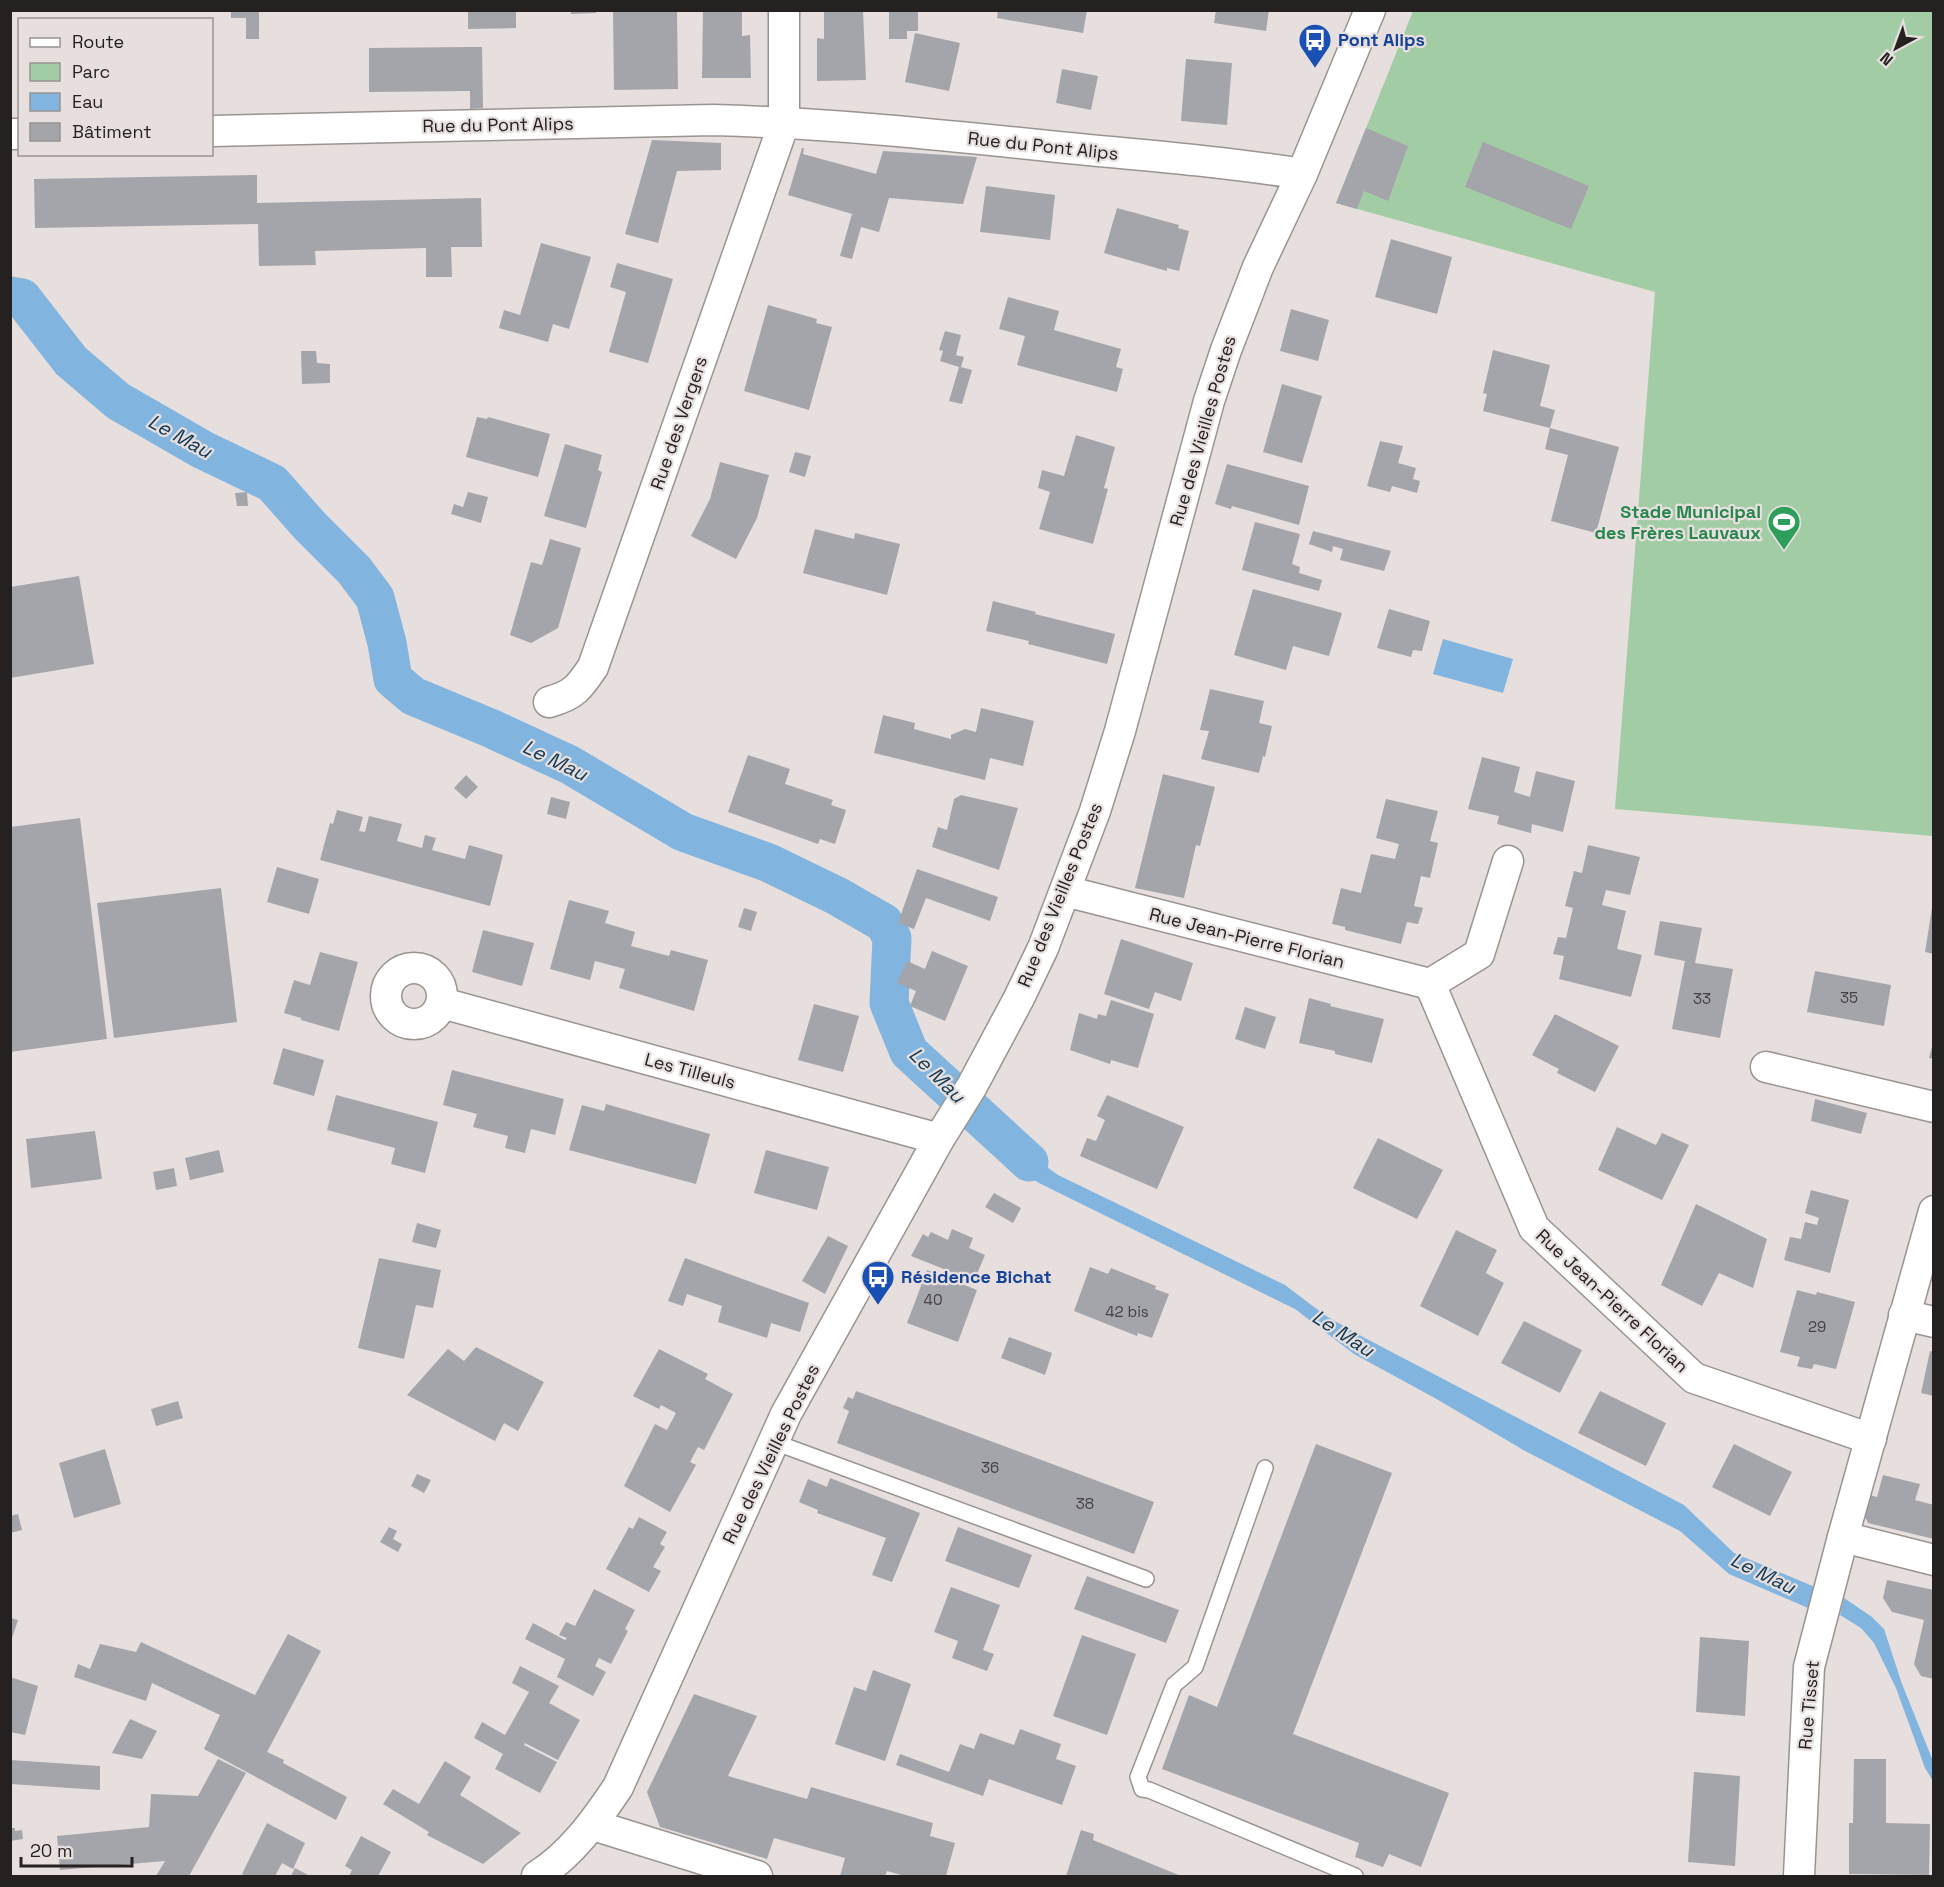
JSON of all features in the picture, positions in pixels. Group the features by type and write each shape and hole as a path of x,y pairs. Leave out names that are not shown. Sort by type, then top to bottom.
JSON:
{"street":[{"path":"784,10 784,123"},
{"name":"Rue des Vieilles Postes","path":"537,1876 549,1869 593,1825 618,1787 786,1414 939,1139 972,1086 1038,958 1095,811 1120,731 1209,401 1226,350 1258,267 1302,174 1370,10"},
{"name":"Rue du Pont Alips","path":"213,131 713,120 784,123 1049,146 1257,167 1302,174"},
{"name":"Rue des Vergers","path":"549,702 568,697 584,682 593,667 784,123"},
{"path":"1430,984 1479,954 1508,861"},
{"name":"Rue Jean-Pierre Florian","path":"1065,891 1430,984 1534,1228 1694,1378 1871,1439"},
{"name":"Les Tilleuls","path":"442,1003 939,1139"},
{"path":"1766,1067 1934,1107"},
{"name":"Rue Tisset","path":"1798,1876 1809,1667 1934,1211"},
{"path":"1904,1315 1934,1322"},
{"path":"1843,1537 1934,1560"},
{"path":"593,1825 757,1876"}],"lane":[{"path":"774,1442 1146,1579"},
{"path":"1265,1468 1195,1667 1174,1685 1138,1778 1142,1789 1354,1876"}],"green space":[{"name":"Stade Municipal des Frères Lauvaux","path":"1413,11 1933,11 1933,836 1615,809 1655,292 1336,203"}],"water":[{"path":"1443,639 1513,659 1503,693 1433,674"},
{"path":"995,1117 1028,1153 1058,1175 1285,1285 1326,1316 1363,1337 1684,1505 1734,1553 1827,1592 1822,1614 1729,1574 1680,1531 1527,1452 1354,1354 1295,1309 1041,1184 1008,1165 982,1138"},
{"path":"1844,1598 1872,1617 1884,1629 1902,1684 1933,1761 1933,1781 1925,1768 1896,1688 1874,1643 1861,1628 1840,1615"}],"building":[{"path":"231,10 259,10 259,39 246,39 246,18 231,18"},
{"path":"468,10 516,10 516,28 468,29"},
{"path":"571,10 596,10 596,13 571,14"},
{"path":"613,10 677,10 678,89 614,90"},
{"path":"703,10 742,10 742,36 750,35 751,78 702,78"},
{"path":"824,10 863,10 866,80 817,81 817,38 824,39"},
{"path":"889,10 918,10 918,31 907,31 907,39 889,39"},
{"path":"998,10 1087,10 1083,33 997,18"},
{"path":"1216,10 1269,10 1266,31 1214,23"},
{"path":"915,33 960,43 949,91 905,82"},
{"path":"482,47 483,108 470,109 470,91 369,92 369,48"},
{"path":"1186,59 1232,63 1227,125 1181,121"},
{"path":"1062,69 1098,76 1091,110 1056,103"},
{"path":"1366,128 1408,146 1388,201 1364,191 1357,209 1336,203"},
{"path":"652,140 721,143 721,170 677,171 658,243 625,234"},
{"path":"1483,142 1589,186 1571,229 1465,187"},
{"path":"802,148 804,148 803,154 876,174 883,151 977,157 963,204 889,198 879,232 861,227 852,259 840,256 852,214 788,195"},
{"path":"257,175 257,203 481,198 482,247 451,247 452,277 426,277 426,248 315,251 316,265 259,266 258,224 35,228 34,179"},
{"path":"986,186 1055,195 1050,240 980,232"},
{"path":"1117,208 1179,225 1178,228 1189,231 1179,271 1167,268 1167,271 1104,253"},
{"path":"1391,239 1452,257 1437,314 1375,297"},
{"path":"541,243 591,257 569,329 553,324 548,342 499,328 504,310 520,315"},
{"path":"617,263 673,279 648,363 609,352 626,292 610,287"},
{"path":"1008,297 1059,311 1054,330 1121,349 1116,367 1123,369 1117,392 1017,365 1025,336 999,329"},
{"path":"768,305 817,319 816,323 832,327 809,410 744,391"},
{"path":"1291,309 1329,320 1318,361 1280,351"},
{"path":"945,331 961,335 956,355 964,357 961,367 972,370 962,404 949,401 959,367 940,361 943,351 939,350"},
{"path":"1493,350 1550,365 1540,406 1555,410 1550,428 1483,411 1487,394 1483,393"},
{"path":"301,351 316,351 317,363 330,364 330,383 302,384"},
{"path":"1282,384 1322,396 1302,463 1263,452"},
{"path":"477,417 487,419 488,417 550,434 538,477 466,457"},
{"path":"1550,428 1619,447 1596,533 1551,521 1568,455 1545,449"},
{"path":"1076,435 1115,447 1104,488 1108,489 1093,544 1039,529 1050,492 1038,488 1042,470 1064,476"},
{"path":"1380,441 1403,446 1398,463 1416,468 1413,479 1420,481 1417,493 1392,486 1390,492 1367,486"},
{"path":"565,444 602,455 598,470 602,472 586,528 544,516"},
{"path":"795,452 811,456 805,477 789,472"},
{"path":"720,462 769,475 757,518 736,559 691,536 710,499"},
{"path":"1227,464 1309,486 1299,525 1232,506 1231,509 1215,504"},
{"path":"247,492 248,506 237,506 235,493"},
{"path":"468,492 488,497 481,523 451,514 454,504 463,507"},
{"path":"1255,522 1300,534 1292,564 1300,567 1299,573 1322,580 1319,591 1242,570"},
{"path":"815,529 854,539 855,533 900,544 887,595 803,573"},
{"path":"1313,531 1391,551 1384,571 1340,560 1343,549 1333,546 1332,552 1309,544"},
{"path":"550,539 581,548 558,628 531,643 510,635 531,562 542,565"},
{"path":"79,576 94,664 10,678 10,587"},
{"path":"1253,589 1342,613 1329,656 1293,646 1286,670 1234,655"},
{"path":"993,601 1115,634 1107,664 986,631"},
{"path":"1389,609 1430,621 1422,651 1413,650 1411,657 1377,648"},
{"path":"1210,689 1264,701 1259,723 1272,726 1259,773 1201,759 1209,731 1200,730"},
{"path":"981,708 1034,721 1023,766 990,758 985,780 874,753 883,715 915,723 914,729 951,739 951,735 965,729 976,732"},
{"path":"748,755 790,769 785,784 833,800 831,805 846,810 835,844 820,839 818,844 728,812"},
{"path":"1482,757 1520,767 1514,792 1530,797 1536,771 1575,781 1563,832 1532,824 1531,833 1497,824 1499,816 1468,809"},
{"path":"1163,774 1215,787 1200,846 1196,845 1184,898 1135,888"},
{"path":"466,775 478,787 466,799 454,788"},
{"path":"961,795 1018,808 999,870 932,847 938,827 947,830 954,799"},
{"path":"551,797 570,802 566,819 547,814"},
{"path":"1386,799 1438,811 1430,841 1438,843 1430,878 1421,876 1414,906 1423,908 1418,924 1407,922 1401,944 1345,930 1345,927 1332,924 1341,888 1361,893 1371,854 1395,859 1399,844 1376,838"},
{"path":"337,810 363,817 359,831 365,832 369,816 402,824 397,841 422,848 425,835 436,838 432,850 465,859 469,845 503,855 490,906 320,860 330,823 333,824"},
{"path":"80,818 107,1039 10,1052 10,827"},
{"path":"1588,845 1640,857 1630,895 1606,890 1602,905 1626,911 1617,949 1642,955 1631,997 1559,979 1564,956 1553,954 1558,937 1566,938 1573,908 1565,906 1574,871 1582,873"},
{"path":"277,867 319,879 309,914 267,902"},
{"path":"917,869 998,897 990,921 926,898 914,929 898,923"},
{"path":"221,888 237,1022 114,1038 97,903"},
{"path":"569,900 609,911 605,923 635,932 631,946 669,956 671,950 708,960 694,1011 619,988 625,969 595,961 590,980 550,969"},
{"path":"744,908 757,912 751,931 738,927"},
{"path":"1932,908 1934,908 1934,954 1925,952"},
{"path":"1660,921 1702,928 1695,963 1733,969 1720,1038 1672,1029 1685,961 1654,955"},
{"path":"483,930 534,943 522,986 472,972"},
{"path":"1121,939 1193,963 1181,1001 1155,992 1149,1009 1104,994"},
{"path":"932,951 968,966 945,1021 910,1006 916,991 897,983 907,961 925,969"},
{"path":"320,952 358,962 339,1031 284,1013 294,980 310,985"},
{"path":"1815,971 1891,985 1884,1026 1807,1012"},
{"path":"1309,998 1331,1004 1330,1006 1384,1019 1372,1063 1299,1043"},
{"path":"1111,1000 1154,1014 1138,1068 1111,1060 1110,1064 1070,1050 1079,1013 1097,1019 1098,1014 1106,1016"},
{"path":"814,1004 859,1016 843,1072 798,1060"},
{"path":"1245,1007 1276,1017 1265,1049 1235,1039"},
{"path":"1555,1014 1619,1046 1595,1092 1557,1073 1559,1069 1532,1055"},
{"path":"1934,1043 1934,1059 1929,1058"},
{"path":"283,1048 324,1060 314,1096 273,1084"},
{"path":"452,1070 564,1099 555,1135 531,1129 525,1153 505,1148 508,1136 473,1127 477,1114 443,1105"},
{"path":"336,1095 438,1122 425,1173 391,1164 395,1148 327,1130"},
{"path":"1107,1095 1184,1127 1157,1189 1080,1156 1087,1138 1096,1141 1105,1120 1097,1116"},
{"path":"1815,1099 1867,1113 1861,1134 1811,1121"},
{"path":"606,1104 710,1134 696,1184 569,1150 582,1105 604,1111"},
{"path":"1617,1127 1656,1145 1662,1133 1689,1145 1662,1200 1598,1170"},
{"path":"95,1131 102,1179 31,1188 26,1139"},
{"path":"1378,1138 1443,1170 1417,1219 1353,1188"},
{"path":"219,1150 224,1172 190,1180 185,1158"},
{"path":"766,1150 829,1167 817,1210 754,1193"},
{"path":"174,1168 177,1186 156,1190 153,1172"},
{"path":"1811,1190 1849,1200 1830,1273 1784,1260 1790,1237 1801,1239 1805,1222 1817,1225 1819,1218 1805,1213"},
{"path":"994,1193 1021,1208 1013,1223 985,1207"},
{"path":"1696,1204 1767,1239 1753,1288 1719,1273 1702,1306 1661,1285"},
{"path":"417,1223 441,1230 436,1248 412,1242"},
{"path":"952,1229 973,1238 969,1248 985,1255 974,1281 911,1256 923,1234 928,1237 931,1232 948,1240"},
{"path":"1456,1230 1497,1250 1486,1273 1504,1283 1478,1336 1420,1306"},
{"path":"828,1236 848,1246 825,1294 802,1281"},
{"path":"379,1258 441,1270 433,1308 416,1305 404,1359 358,1348"},
{"path":"685,1258 809,1303 800,1332 771,1323 767,1338 718,1322 722,1306 687,1294 683,1306 668,1301"},
{"path":"1090,1267 1108,1274 1111,1268 1156,1286 1155,1289 1169,1294 1152,1338 1138,1333 1137,1336 1074,1311"},
{"path":"927,1270 977,1290 958,1342 907,1323"},
{"path":"1797,1290 1816,1295 1817,1292 1855,1302 1836,1369 1814,1364 1812,1369 1800,1367 1797,1366 1800,1357 1780,1352"},
{"path":"1524,1321 1582,1350 1560,1393 1501,1363"},
{"path":"1009,1337 1052,1353 1045,1375 1001,1358"},
{"path":"476,1347 544,1382 518,1431 504,1423 495,1441 407,1395 448,1349 464,1361"},
{"path":"659,1349 708,1374 705,1379 733,1394 704,1450 698,1447 690,1462 696,1465 670,1512 624,1486 655,1424 667,1430 676,1413 661,1405 659,1409 633,1396"},
{"path":"1930,1351 1934,1352 1934,1396 1921,1393"},
{"path":"856,1391 1154,1502 1134,1554 837,1443 849,1411 843,1408 848,1397 853,1399"},
{"path":"1600,1391 1666,1423 1646,1466 1578,1433"},
{"path":"178,1401 183,1418 156,1426 151,1409"},
{"path":"1316,1444 1392,1473 1293,1734 1449,1793 1421,1867 1389,1854 1383,1867 1355,1857 1359,1843 1162,1769 1189,1695 1217,1707"},
{"path":"1734,1444 1792,1472 1770,1516 1712,1487"},
{"path":"105,1449 121,1504 74,1518 59,1463"},
{"path":"417,1474 431,1480 424,1493 411,1486"},
{"path":"1883,1475 1920,1484 1915,1500 1934,1505 1934,1539 1868,1523 1864,1515 1869,1495 1877,1497"},
{"path":"830,1478 920,1513 892,1582 872,1575 886,1538 817,1513 818,1510 799,1502 808,1479 827,1487"},
{"path":"18,1514 22,1530 10,1533 10,1516"},
{"path":"639,1517 667,1532 660,1544 665,1547 653,1567 661,1571 649,1592 606,1569 629,1527 633,1529"},
{"path":"389,1527 397,1531 393,1539 402,1544 398,1552 380,1542"},
{"path":"958,1527 1032,1555 1019,1588 945,1561"},
{"path":"1087,1576 1179,1610 1166,1643 1074,1609"},
{"path":"1887,1580 1934,1590 1934,1679 1921,1676 1914,1664 1924,1620 1892,1612 1883,1598"},
{"path":"951,1587 1000,1605 983,1650 994,1654 987,1671 952,1658 958,1641 934,1632"},
{"path":"594,1589 635,1610 625,1629 628,1631 611,1664 599,1658 595,1666 606,1672 593,1696 557,1677 565,1659 525,1639 533,1623 565,1640 567,1638 559,1635 566,1622 575,1626"},
{"path":"10,1618 18,1620 11,1641 10,1641"},
{"path":"288,1634 321,1651 267,1752 347,1797 336,1820 204,1749 220,1715 152,1683 146,1701 74,1677 78,1664 90,1669 100,1644 136,1652 141,1642 255,1695"},
{"path":"1082,1635 1136,1654 1107,1735 1053,1716"},
{"path":"1700,1637 1749,1641 1745,1716 1696,1712"},
{"path":"520,1666 559,1686 549,1703 580,1720 558,1760 525,1743 524,1745 557,1762 540,1793 495,1769 503,1754 474,1738 482,1722 505,1735 529,1692 512,1683"},
{"path":"873,1670 911,1684 885,1761 835,1744 854,1687 866,1691"},
{"path":"10,1677 38,1686 25,1735 10,1732"},
{"path":"694,1694 757,1716 728,1776 807,1799 811,1787 933,1823 930,1836 955,1843 946,1876 905,1876 887,1871 885,1876 840,1876 845,1858 774,1838 767,1859 660,1827 647,1792"},
{"path":"130,1719 157,1731 142,1759 112,1753"},
{"path":"1020,1729 1061,1744 1056,1759 1076,1766 1062,1805 989,1779 983,1796 896,1765 900,1754 949,1772 960,1744 974,1749 980,1733 1014,1745"},
{"path":"218,1759 246,1773 189,1876 156,1876 165,1861 60,1870 57,1836 149,1827 151,1794 198,1796"},
{"path":"1854,1759 1886,1759 1886,1823 1930,1824 1929,1875 1849,1874 1849,1823 1853,1823"},
{"path":"10,1760 100,1766 100,1790 10,1784"},
{"path":"445,1761 471,1777 460,1795 521,1833 483,1864 427,1835 429,1832 383,1804 393,1789 419,1804"},
{"path":"1694,1772 1740,1776 1735,1866 1688,1862"},
{"path":"267,1823 305,1843 293,1869 282,1863 275,1876 246,1876 242,1874"},
{"path":"10,1828 15,1828 15,1831 22,1830 23,1839 10,1841"},
{"path":"1081,1830 1094,1834 1093,1840 1181,1876 1066,1876"},
{"path":"361,1836 391,1852 378,1876 349,1876 352,1870 345,1866"},
{"path":"295,1868 310,1876 291,1876"}],"waterway":[{"name":"Le Mau","path":"10,296 22,298 71,361 118,401 203,450 272,483 310,526 354,570 375,598 387,643 393,679 413,696 570,765 683,832 769,863 837,896 884,923 892,938 889,1003 909,1052 1029,1162"}],"place":[{"name":"Pont Alips","path":"1315,69"},
{"name":"Stade Municipal des Frères Lauvaux","path":"1784,551"},
{"name":"Résidence Bichat","path":"878,1306"}]}
